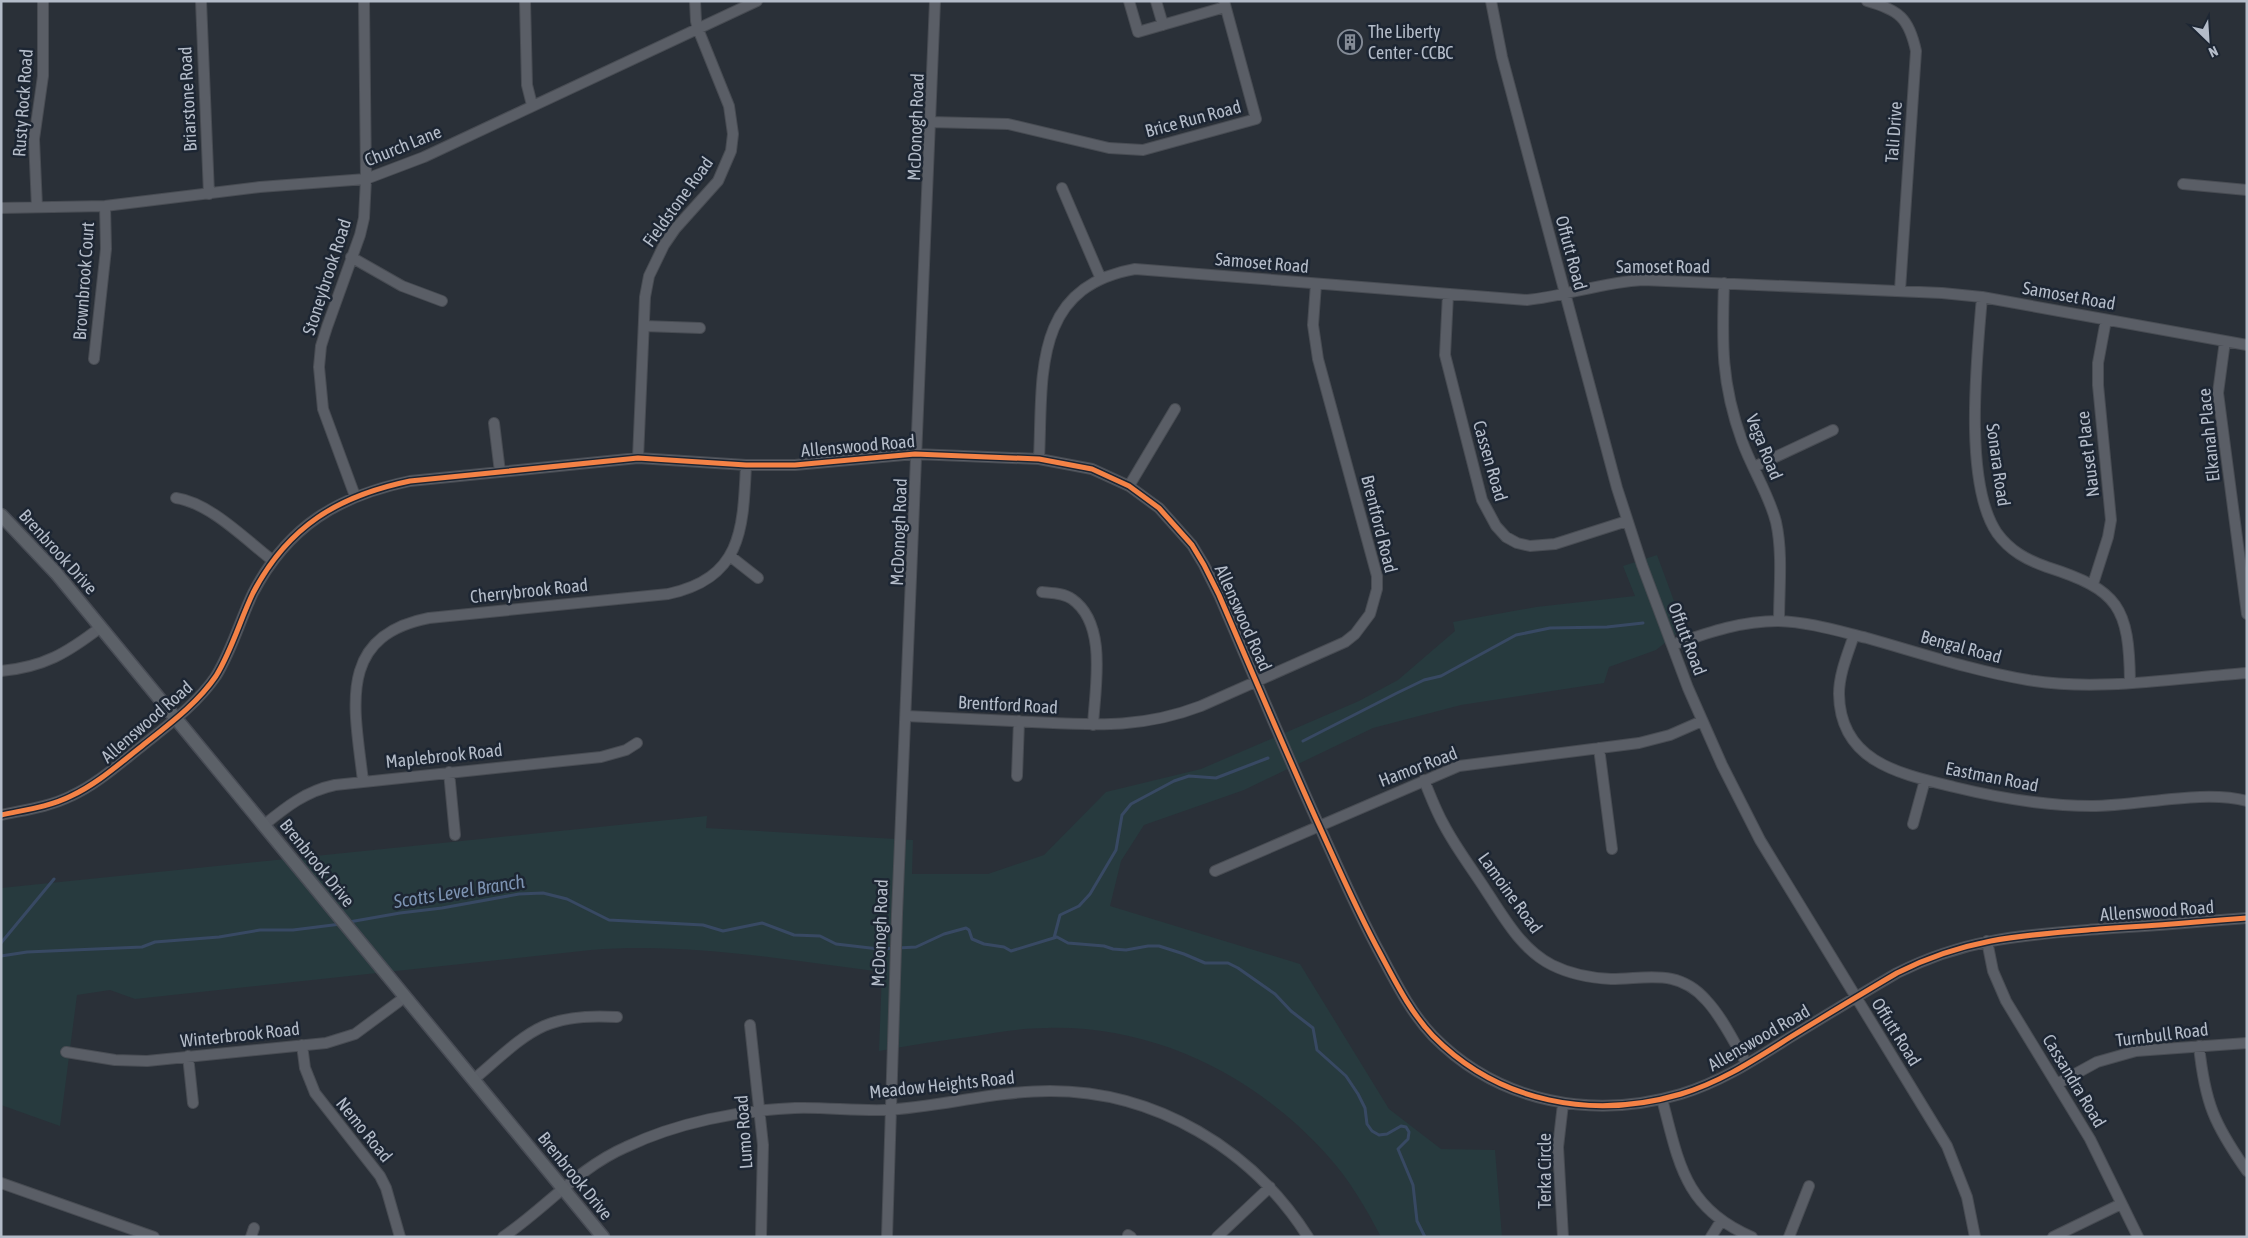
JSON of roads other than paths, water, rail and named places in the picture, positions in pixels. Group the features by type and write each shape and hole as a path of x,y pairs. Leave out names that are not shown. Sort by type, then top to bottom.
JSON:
{"main road":[{"name":"Brenbrook Drive","path":"1,516 37,552 101,627 602,1237"}],"street":[{"name":"Rusty Rock Road","path":"37,206 34,139 43,76 43,1"},
{"name":"Briarstone Road","path":"201,1 209,194"},
{"name":"Stoneybrook Road","path":"355,496 323,409 319,367 321,346 360,235 364,218 366,179 364,1"},
{"path":"525,1 527,86 532,106"},
{"name":"Fieldstone Road","path":"638,458 645,297 649,276 655,261 675,229 718,181 731,151 733,134 729,106 698,29 695,1"},
{"name":"Church Lane","path":"1,208 105,206 260,188 366,179 424,157 757,1"},
{"name":"McDonogh Road","path":"887,1237 895,960 935,1"},
{"path":"1129,1 1138,32 1224,4"},
{"path":"1156,1 1163,25"},
{"name":"Offutt Road","path":"1491,1 1502,57 1627,521 1672,646 1702,721 1760,840 1946,1146 1964,1188 1975,1237"},
{"name":"Tali Drive","path":"1868,1 1888,7 1903,16 1912,34 1916,51 1900,290"},
{"name":"Brice Run Road","path":"930,122 1008,124 1108,148 1143,150 1256,118 1224,4"},
{"path":"2183,184 2247,190"},
{"path":"1062,188 1101,279"},
{"name":"Brownbrook Court","path":"94,358 106,249 105,206"},
{"path":"351,257 402,286 442,301"},
{"name":"Samoset Road","path":"1039,459 1043,366 1051,334 1059,317 1070,302 1101,279 1127,271 1155,270 1526,300 1565,294 1623,281 1900,290 1982,297 2247,345"},
{"name":"Vega Road","path":"1724,283 1722,349 1724,374 1735,422 1776,522 1779,556 1779,622"},
{"name":"Brentford Road","path":"906,716 1093,725 1119,725 1161,719 1180,714 1256,682 1330,650 1350,638 1370,614 1377,589 1375,564 1318,360 1313,326 1316,284"},
{"name":"Cassen Road","path":"1448,294 1444,340 1448,372 1482,500 1496,526 1506,537 1517,543 1543,546 1555,544 1627,521"},
{"name":"Sonara Road","path":"1982,297 1974,402 1981,488 1990,520 2006,544 2019,555 2032,562 2078,577 2106,593 2122,616 2129,647 2130,682"},
{"name":"Nauset Place","path":"2093,584 2108,537 2111,520 2098,385 2098,363 2106,320"},
{"path":"644,326 700,328"},
{"name":"Elkanah Place","path":"2225,341 2218,393 2247,614"},
{"path":"1129,486 1175,409"},
{"path":"494,423 500,472"},
{"path":"1754,467 1833,430"},
{"name":"Allenswood Road","path":"1,815 52,804 87,788 175,719 205,690 215,676 225,659 253,594 272,560 293,537 315,519 355,496 382,487 410,481 638,458 746,465 795,465 916,454 1039,459 1092,469 1129,486 1158,508 1192,545 1204,564 1219,595 1353,900 1396,983 1412,1010 1432,1035 1455,1056 1505,1086 1563,1104 1619,1106 1662,1099 1706,1085 1747,1064 1855,998 1917,963 1963,946 2014,936 2247,918"},
{"name":"Cherrybrook Road","path":"363,781 355,708 357,682 364,659 374,645 399,626 429,618 676,592 698,585 710,577 730,556 742,529 746,465"},
{"path":"176,498 186,499 205,508 272,560"},
{"path":"730,556 758,578"},
{"path":"1042,592 1060,594 1071,598 1086,616 1092,628 1096,651 1093,725"},
{"name":"Bengal Road","path":"1672,646 1730,626 1779,622 1824,627 2029,680 2075,685 2247,673"},
{"path":"1,671 29,668 59,656 101,627"},
{"name":"Eastman Road","path":"1854,635 1841,676 1839,694 1846,726 1863,753 1893,771 1996,797 2033,803 2093,806 2214,797 2235,797 2247,801"},
{"path":"1017,776 1019,721"},
{"name":"Hamor Road","path":"1215,871 1459,766 1655,740 1702,721"},
{"name":"Maplebrook Road","path":"264,825 294,802 319,788 363,781 601,757 626,750 637,743"},
{"path":"1599,748 1612,848"},
{"path":"449,772 454,835"},
{"name":"Lamoine Road","path":"1424,780 1451,837 1511,927 1535,954 1560,969 1589,977 1611,979 1657,976 1683,982 1706,998 1714,1008 1747,1064"},
{"path":"1913,824 1925,780"},
{"name":"Cassandra Road","path":"1987,940 1998,986 2090,1138 2138,1237"},
{"name":"Winterbrook Road","path":"66,1052 132,1061 326,1043 355,1034 405,997"},
{"path":"473,1080 521,1039 552,1022 568,1017 589,1015 618,1017"},
{"name":"Lumo Road","path":"750,1025 763,1145 761,1237"},
{"name":"Turnbull Road","path":"2057,1084 2078,1071 2113,1056 2136,1051 2247,1043"},
{"name":"Nemo Road","path":"302,1045 305,1068 315,1093 380,1176 386,1188 400,1237"},
{"path":"2199,1046 2203,1081 2212,1113 2220,1131 2247,1171"},
{"path":"188,1056 193,1103"},
{"name":"Meadow Heights Road","path":"503,1237 562,1188 608,1156 646,1138 706,1121 760,1110 798,1108 891,1110 1012,1093 1050,1091 1108,1096 1150,1108 1210,1138 1233,1153 1270,1187 1291,1210 1308,1237"},
{"path":"1662,1099 1682,1172 1699,1200 1721,1221 1752,1237"},
{"name":"Terka Circle","path":"1563,1104 1558,1147 1563,1237"},
{"path":"1,1183 154,1237"},
{"path":"1789,1237 1809,1186"},
{"path":"1217,1237 1270,1187"},
{"path":"2053,1237 2121,1204"},
{"path":"1711,1237 1721,1221"}],"waterway":[{"path":"1303,741 1424,680 1441,676 1516,635 1550,628 1607,627 1643,623"},
{"path":"1054,938 1060,915 1079,906 1090,894 1116,850 1122,815 1131,804 1174,781 1189,776 1216,778 1268,758"},
{"path":"1,943 54,879"},
{"name":"Scotts Level Branch","path":"349,922 519,894 543,893 567,899 609,920 703,925 723,931 762,923 794,935 820,936 836,944 879,949 916,947 944,934 966,928 969,930 972,939 984,944 1004,947 1011,951 1057,937 1068,943 1104,946 1113,949 1126,950 1159,946 1205,963 1228,963 1275,994 1291,1011 1313,1028 1317,1050 1346,1076 1365,1108 1367,1124 1372,1131 1379,1135 1387,1134 1401,1126 1406,1127 1409,1132 1408,1139 1398,1149 1413,1185 1417,1221 1425,1237"},
{"name":"Scotts Level Branch","path":"1,956 27,952 142,947 155,942 219,937 260,930 293,930 341,924"}],"place":[{"name":"The Liberty Center - CCBC","path":"1350,42"}]}
